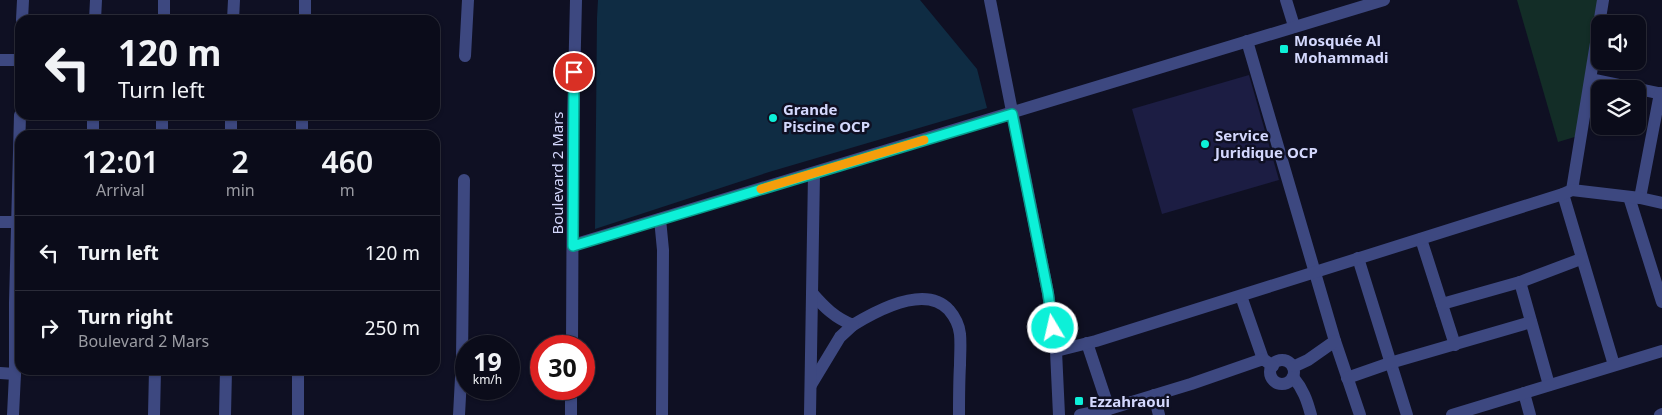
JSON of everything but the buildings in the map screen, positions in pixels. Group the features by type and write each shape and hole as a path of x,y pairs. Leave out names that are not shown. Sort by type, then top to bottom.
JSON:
{"street":[{"path":"22,15 23,0"},
{"path":"95,15 96,0"},
{"path":"164,0 164,15"},
{"path":"233,15 234,0"},
{"path":"305,0 305,15"},
{"path":"465,56 468,0"},
{"name":"Boulevard 2 Mars","path":"572,335 576,0"},
{"path":"990,0 1048,293 1056,351 1059,415"},
{"path":"1286,0 1294,26"},
{"path":"573,246 1012,114 1294,26 1351,5 1384,0"},
{"path":"1603,0 1591,79 1567,192 1581,259 1614,365"},
{"path":"1247,41 1335,341 1360,415"},
{"path":"0,60 15,60"},
{"path":"1591,79 1661,93 1635,197 1662,302"},
{"path":"810,415 814,173"},
{"path":"459,415 462,359 464,180"},
{"path":"1056,351 1315,273 1567,192 1635,197 1662,203"},
{"path":"660,219 663,250 662,415"},
{"path":"0,222 15,222"},
{"path":"1421,240 1455,345"},
{"path":"1358,258 1407,415"},
{"path":"1442,304 1520,282 1581,259"},
{"path":"1520,282 1549,385"},
{"path":"812,293 835,316 853,325"},
{"path":"1241,296 1275,382 1287,383 1293,372 1335,341"},
{"path":"811,386 835,345 853,325 888,307 912,300 929,300 946,307 954,316 960,334 960,415"},
{"path":"13,415 15,303"},
{"path":"1347,378 1390,363 1531,322"},
{"path":"1087,343 1109,409"},
{"path":"1452,415 1662,351"},
{"path":"1087,414 1230,372 1284,361 1291,364 1306,397 1311,415"},
{"path":"0,373 15,374"},
{"path":"154,415 155,375"},
{"path":"225,415 226,375"},
{"path":"298,375 298,415"},
{"path":"1524,393 1530,415"},
{"path":"1154,395 1160,415"},
{"path":"571,400 571,415"}],"green space":[{"path":"1517,0 1599,0 1597,15 1591,15 1591,52 1578,136 1558,142"}],"water":[{"name":"Grande Piscine OCP","path":"598,0 920,0 977,69 987,108 769,172 595,229"}],"slow traffic":[{"path":"761,189 924,140"}],"place":[{"name":"Mosquée Al Mohammadi","path":"1284,49"},
{"name":"Grande Piscine OCP","path":"773,118"},
{"name":"Service Juridique OCP","path":"1205,144"},
{"name":"Ezzahraoui","path":"1079,401"}],"route":[{"path":"574,72 573,246 1012,114 1048,293 1053,328"}]}
